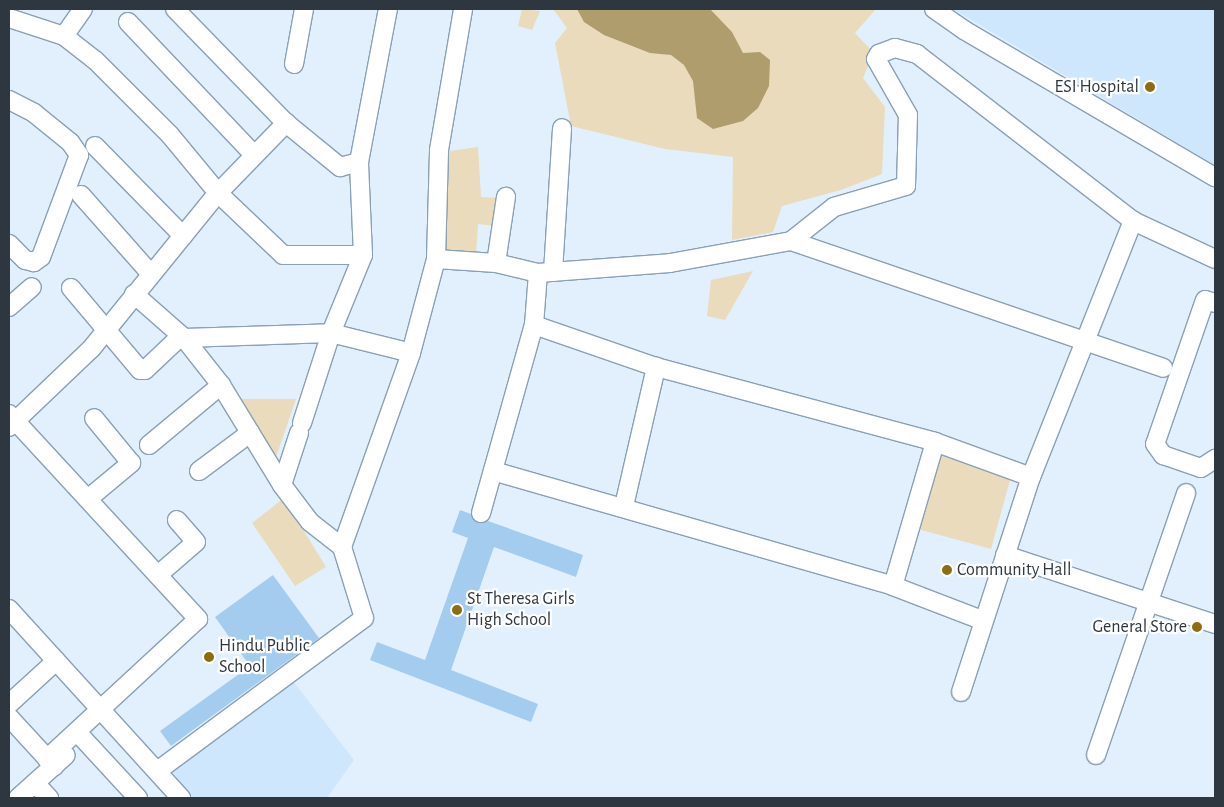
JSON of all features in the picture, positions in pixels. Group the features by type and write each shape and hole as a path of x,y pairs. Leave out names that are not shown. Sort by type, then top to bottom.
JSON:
{"street":[{"path":"14,9 9,18 64,36 95,60 170,134 218,193 282,255 363,255"},
{"path":"64,36 83,9"},
{"path":"175,9 286,123 340,167 359,162"},
{"path":"294,64 304,9"},
{"path":"282,485 332,333 363,255 359,162 388,9"},
{"path":"342,547 411,353 436,259 439,150 463,9"},
{"path":"934,9 964,30 1215,177"},
{"path":"128,22 254,155"},
{"path":"436,259 496,263 546,272 678,262 791,241 834,207 906,186 908,114 876,60 879,54 895,48 917,54 1133,221 1215,259"},
{"path":"9,100 34,113 70,142 79,155 40,258 34,262 25,260 9,244"},
{"path":"18,798 35,783 50,763 80,736 102,711 198,619 89,498 11,421 91,349 218,193 286,123"},
{"path":"481,513 534,324 546,272 562,128"},
{"path":"94,146 183,236"},
{"path":"81,195 151,274"},
{"path":"496,263 506,197"},
{"path":"961,692 1031,477 1133,221"},
{"path":"791,241 1084,343 1163,368"},
{"path":"9,307 32,287"},
{"path":"72,288 143,371 183,337 332,333 411,353"},
{"path":"134,294 183,337 221,385 282,485 310,522 342,547 364,620 157,771"},
{"path":"1215,303 1204,300 1155,444 1164,455 1201,468 1215,459"},
{"path":"534,324 656,366 935,442 1031,477"},
{"path":"624,506 656,366"},
{"path":"149,445 221,385"},
{"path":"89,498 131,463 94,418"},
{"path":"199,471 250,433"},
{"path":"893,586 935,442"},
{"path":"493,471 624,506 893,586 984,621"},
{"path":"1096,755 1186,493"},
{"path":"158,576 196,542 177,520"},
{"path":"1005,555 1215,624"},
{"path":"9,609 181,798"},
{"path":"9,704 56,661"},
{"path":"9,717 50,763"},
{"path":"80,736 138,798"},
{"path":"35,783 48,798"}],"shaded area":[{"path":"522,9 540,11 532,30 518,26"},
{"path":"553,9 876,9 855,33 874,53 863,78 885,107 882,174 841,190 782,206 773,232 732,240 733,157 665,149 571,126 555,43 567,28"},
{"path":"577,9 710,9 732,32 743,53 760,52 770,60 769,86 758,108 743,121 713,129 697,118 693,81 684,65 671,55 650,53 604,35 584,22"},
{"name":"ESI Hospital","path":"953,9 1215,9 1215,165"},
{"path":"478,147 481,197 498,198 496,226 478,224 476,256 445,255 443,152"},
{"path":"753,271 725,320 707,316 711,280"},
{"path":"240,399 296,399 274,463"},
{"path":"936,453 1012,473 991,549 914,528"},
{"path":"284,498 326,567 295,586 252,523"},
{"path":"293,681 354,760 327,798 192,798 172,771"}],"building":[{"name":"St Theresa Girls High School","path":"460,510 471,514 478,523 488,521 583,555 576,577 494,547 451,670 538,704 531,722 370,660 377,642 425,660 468,538 452,532"},
{"name":"Hindu Public School","path":"273,575 319,638 171,746 160,731 250,666 215,617"}],"place":[{"name":"ESI Hospital","path":"1150,87"},
{"name":"Community Hall","path":"947,570"},
{"name":"St Theresa Girls High School","path":"457,610"},
{"name":"General Store","path":"1197,627"},
{"name":"Hindu Public School","path":"209,657"}]}
